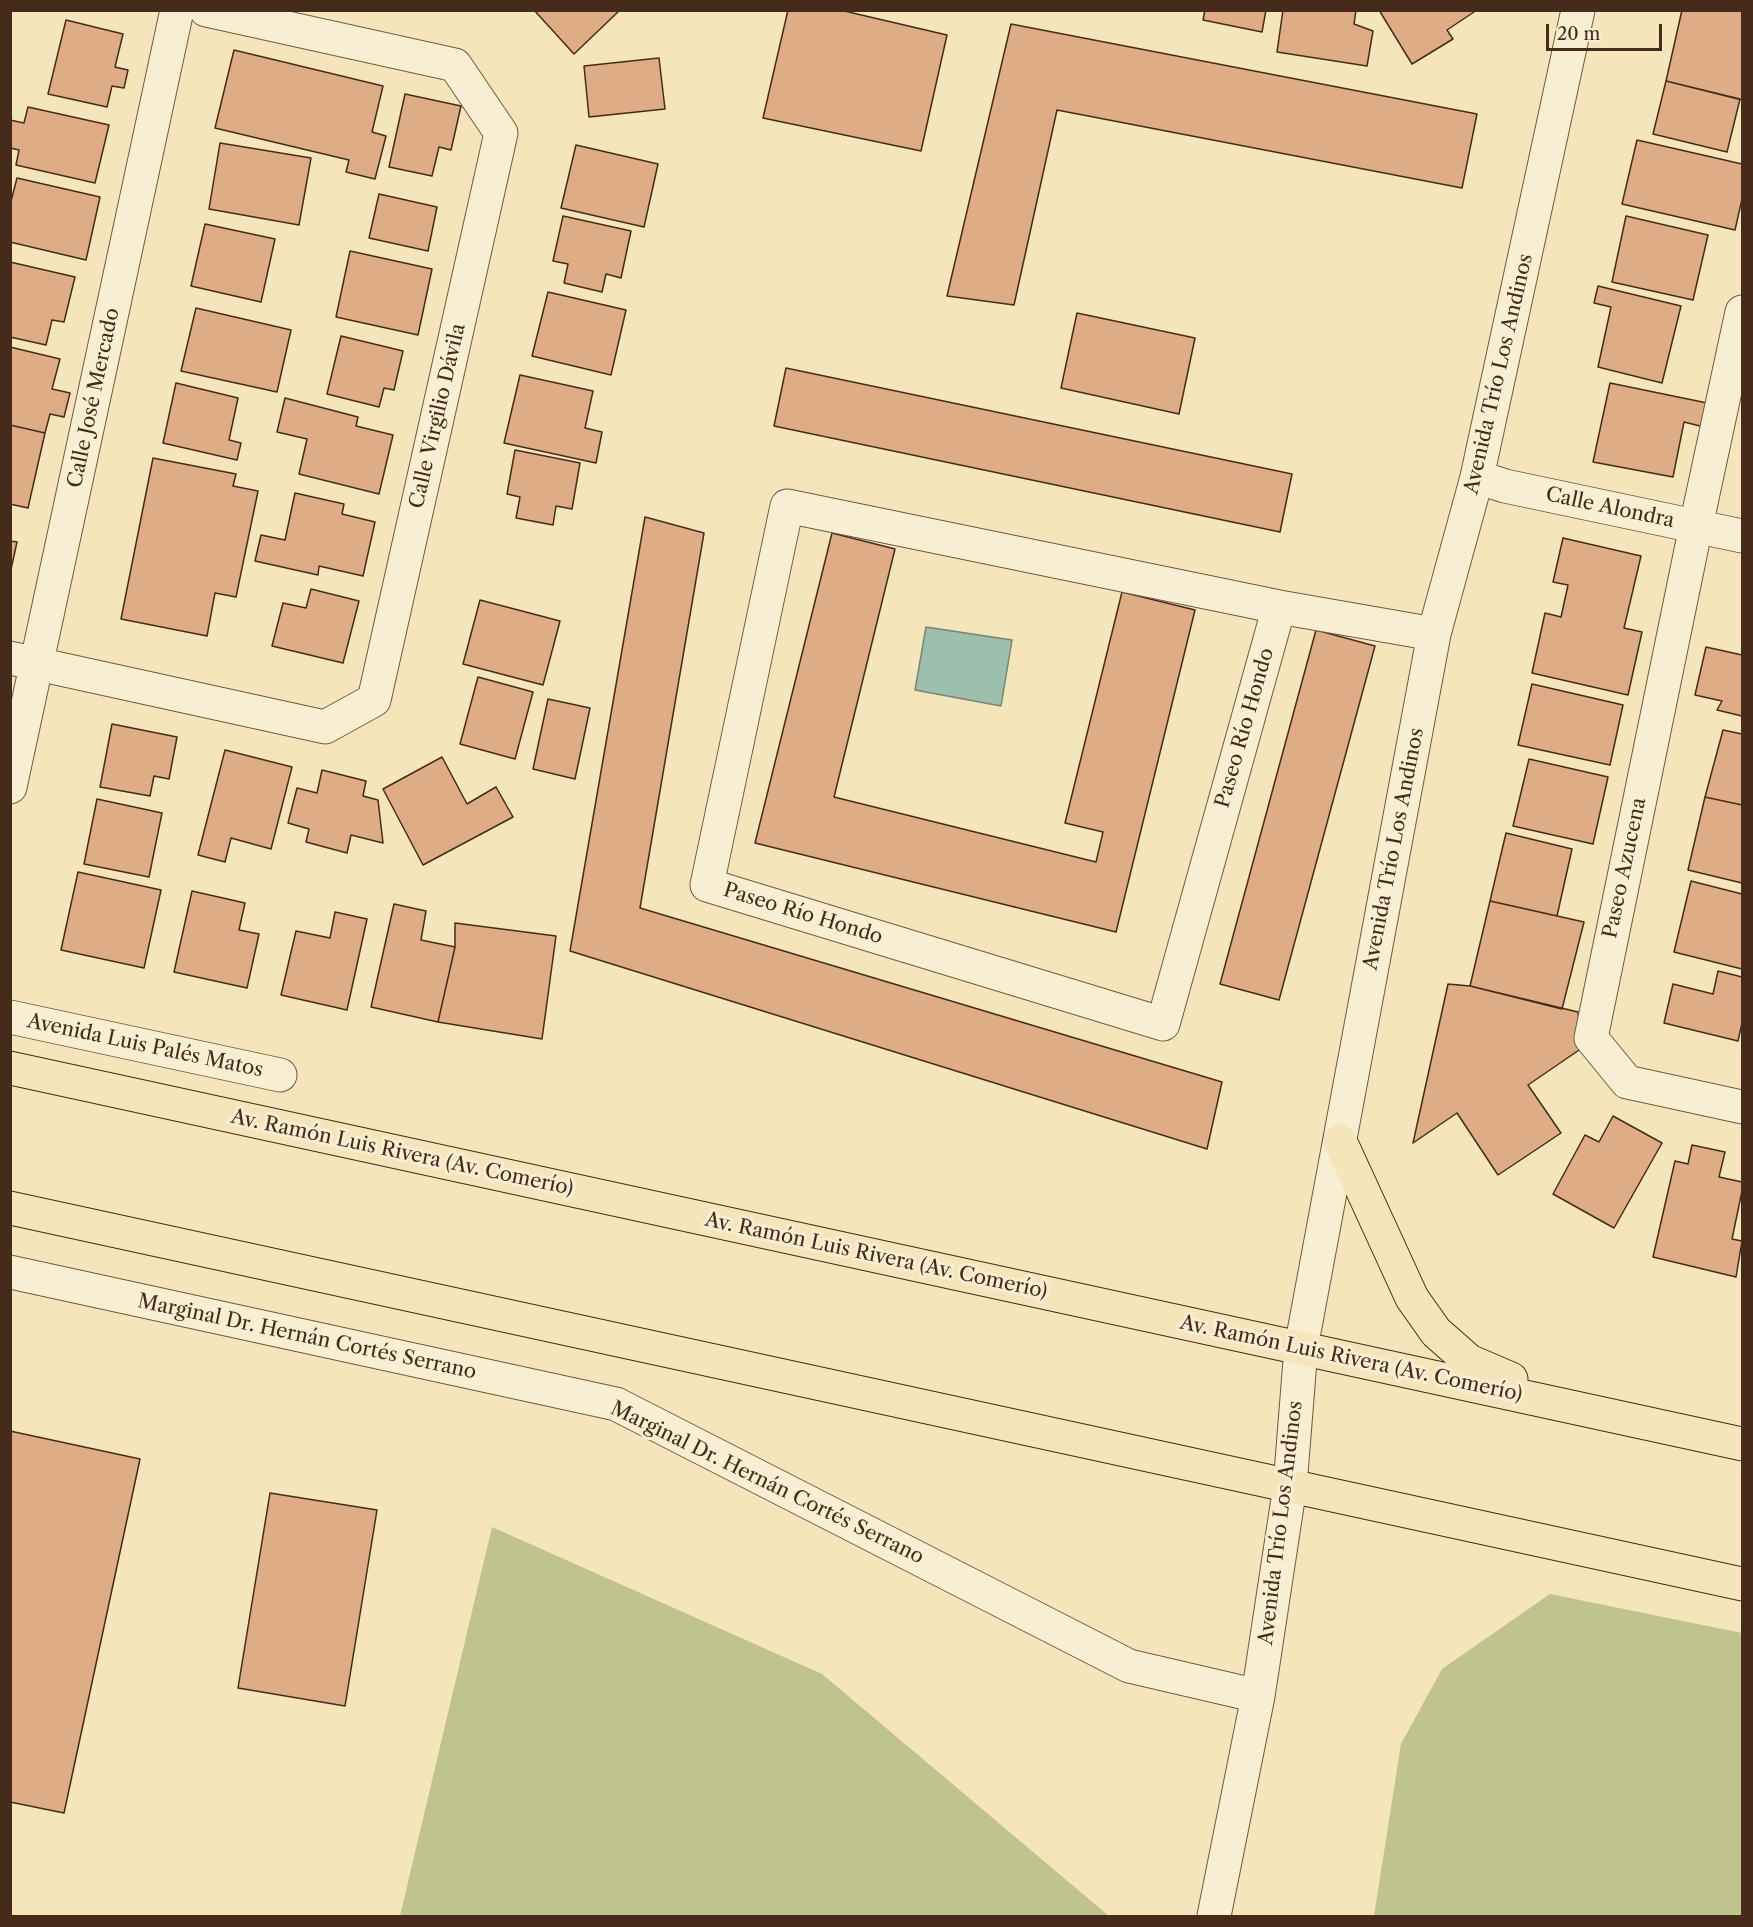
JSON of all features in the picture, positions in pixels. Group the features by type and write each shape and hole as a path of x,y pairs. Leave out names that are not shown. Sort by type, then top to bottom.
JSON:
{"main road":[{"name":"Av. Ramón Luis Rivera (Av. Comerío)","path":"10,1068 1743,1444"},
{"path":"1340,1141 1412,1298 1436,1332 1469,1361 1587,1410"},
{"path":"10,1208 1743,1584"}],"street":[{"name":"Calle José Mercado","path":"10,786 24,661 177,10"},
{"name":"Calle Virgilio Dávila","path":"24,661 325,727 374,700 501,134 455,65 206,10"},
{"name":"Avenida Trío Los Andinos","path":"1214,1917 1258,1696 1290,1486 1301,1348 1434,634 1478,477 1578,10"},
{"path":"1696,526 1743,312"},
{"name":"Calle Alondra","path":"1478,477 1505,486 1743,536"},
{"name":"Paseo Río Hondo","path":"787,506 1279,607 1163,1024 707,885 787,506"},
{"name":"Paseo Azucena","path":"1696,526 1591,1038 1627,1082 1743,1107"},
{"path":"1279,607 1434,634"},
{"name":"Avenida Luis Palés Matos","path":"10,1017 280,1075"},
{"name":"Marginal Dr. Hernán Cortés Serrano","path":"10,1272 616,1404 1130,1666 1258,1696"}],"green space":[{"path":"492,1527 822,1674 1109,1916 400,1916"},
{"path":"1550,1594 1742,1633 1742,1916 1374,1916 1401,1744 1442,1669"}],"shaded area":[{"path":"926,627 1012,640 1001,706 915,690"}],"building":[{"path":"534,10 620,10 574,54"},
{"path":"788,10 840,10 947,35 921,151 763,118"},
{"path":"1205,10 1266,10 1262,32 1203,20"},
{"path":"1283,10 1356,10 1354,24 1373,31 1367,66 1277,52"},
{"path":"1379,10 1477,10 1447,30 1453,39 1412,64"},
{"path":"1682,10 1742,10 1742,100 1666,81"},
{"path":"66,20 123,34 115,67 128,70 124,88 112,86 107,107 48,94"},
{"path":"1011,24 1477,114 1462,188 1057,110 1014,305 947,296"},
{"path":"234,50 383,86 372,132 386,136 375,179 346,172 349,160 215,128"},
{"path":"659,58 665,109 589,117 584,66"},
{"path":"1666,81 1740,99 1727,152 1653,134"},
{"path":"405,94 461,106 451,150 439,147 432,176 389,167"},
{"path":"28,107 109,125 95,183 16,165 19,150 10,148 10,120 24,123"},
{"path":"1637,140 1742,164 1742,199 1735,230 1622,204"},
{"path":"220,143 311,158 299,225 209,209"},
{"path":"576,145 658,164 644,227 561,208"},
{"path":"17,178 100,197 86,260 10,242 10,205"},
{"path":"379,194 437,207 428,251 369,238"},
{"path":"563,216 631,231 621,278 606,274 602,292 564,283 568,264 553,261"},
{"path":"1626,216 1708,235 1693,300 1612,282"},
{"path":"205,224 275,239 261,302 191,286"},
{"path":"350,251 432,269 418,335 336,317"},
{"path":"10,262 75,277 64,322 52,320 46,345 10,337"},
{"path":"1598,286 1681,306 1662,383 1598,367 1611,307 1594,303"},
{"path":"548,292 626,310 611,375 532,356"},
{"path":"196,308 291,330 277,392 181,371"},
{"path":"1077,313 1195,338 1179,414 1061,388"},
{"path":"341,336 403,351 394,390 384,388 379,407 327,394"},
{"path":"10,347 60,359 52,389 70,393 64,417 50,414 45,433 10,425"},
{"path":"786,368 1292,474 1280,532 774,426"},
{"path":"520,375 593,391 585,428 602,432 596,463 504,443"},
{"path":"176,383 238,398 229,440 241,443 237,460 163,443"},
{"path":"1610,383 1712,404 1708,428 1684,422 1673,477 1593,462"},
{"path":"285,398 358,417 356,426 393,435 379,494 299,474 307,439 277,432"},
{"path":"10,425 45,433 28,508 10,504"},
{"path":"515,450 580,463 572,509 556,506 553,525 516,518 520,497 507,494"},
{"path":"153,458 236,474 233,486 258,491 236,597 215,593 207,636 121,619"},
{"path":"295,493 344,504 342,514 375,522 363,576 319,566 318,575 255,561 261,535 285,540"},
{"path":"645,517 704,533 640,908 1222,1082 1207,1149 570,951"},
{"path":"832,533 895,549 834,797 1096,862 1103,832 1065,823 1122,592 1195,610 1116,932 755,843"},
{"path":"1563,538 1641,556 1624,628 1642,632 1628,695 1532,673 1545,613 1561,617 1568,585 1553,582"},
{"path":"10,541 17,542 10,574"},
{"path":"311,589 359,601 343,663 272,646 283,603 306,608"},
{"path":"480,600 560,621 543,685 463,664"},
{"path":"1316,630 1375,646 1279,1000 1220,984"},
{"path":"1706,647 1742,655 1742,716 1717,710 1722,701 1695,695"},
{"path":"478,677 533,692 515,759 460,744"},
{"path":"1532,684 1623,705 1610,765 1518,745"},
{"path":"548,699 590,708 575,779 533,769"},
{"path":"112,724 177,737 169,779 154,776 150,796 100,787"},
{"path":"1723,730 1742,734 1742,805 1705,797"},
{"path":"225,750 292,767 271,849 231,838 225,862 198,855"},
{"path":"442,757 467,804 496,787 513,817 423,865 383,789"},
{"path":"1529,759 1608,777 1593,844 1513,826"},
{"path":"322,770 366,781 363,796 378,800 383,843 351,835 347,853 306,842 309,829 288,823 297,788 317,793"},
{"path":"1705,797 1742,805 1742,883 1688,870"},
{"path":"97,799 162,813 149,877 84,864"},
{"path":"1506,833 1572,849 1557,916 1490,901"},
{"path":"78,872 161,890 144,968 61,950"},
{"path":"1691,881 1742,894 1742,969 1674,952"},
{"path":"192,891 245,903 239,930 259,934 247,988 174,972"},
{"path":"1490,901 1584,922 1562,1009 1470,986"},
{"path":"394,904 426,911 421,940 455,947 438,1022 371,1007"},
{"path":"335,912 367,919 347,1010 281,995 296,931 330,938"},
{"path":"455,923 556,936 542,1039 438,1022 455,947"},
{"path":"1718,971 1742,977 1742,1023 1738,1041 1664,1023 1673,984 1713,994"},
{"path":"1448,984 1470,986 1578,1012 1582,1048 1528,1085 1561,1133 1498,1175 1457,1113 1413,1143"},
{"path":"1613,1116 1662,1143 1614,1228 1553,1194 1585,1135 1599,1142"},
{"path":"1692,1145 1725,1152 1719,1177 1742,1182 1732,1239 1742,1241 1736,1277 1653,1257 1675,1161 1688,1164"},
{"path":"10,1431 140,1459 64,1813 10,1802"},
{"path":"270,1493 377,1510 345,1706 238,1688"}]}
